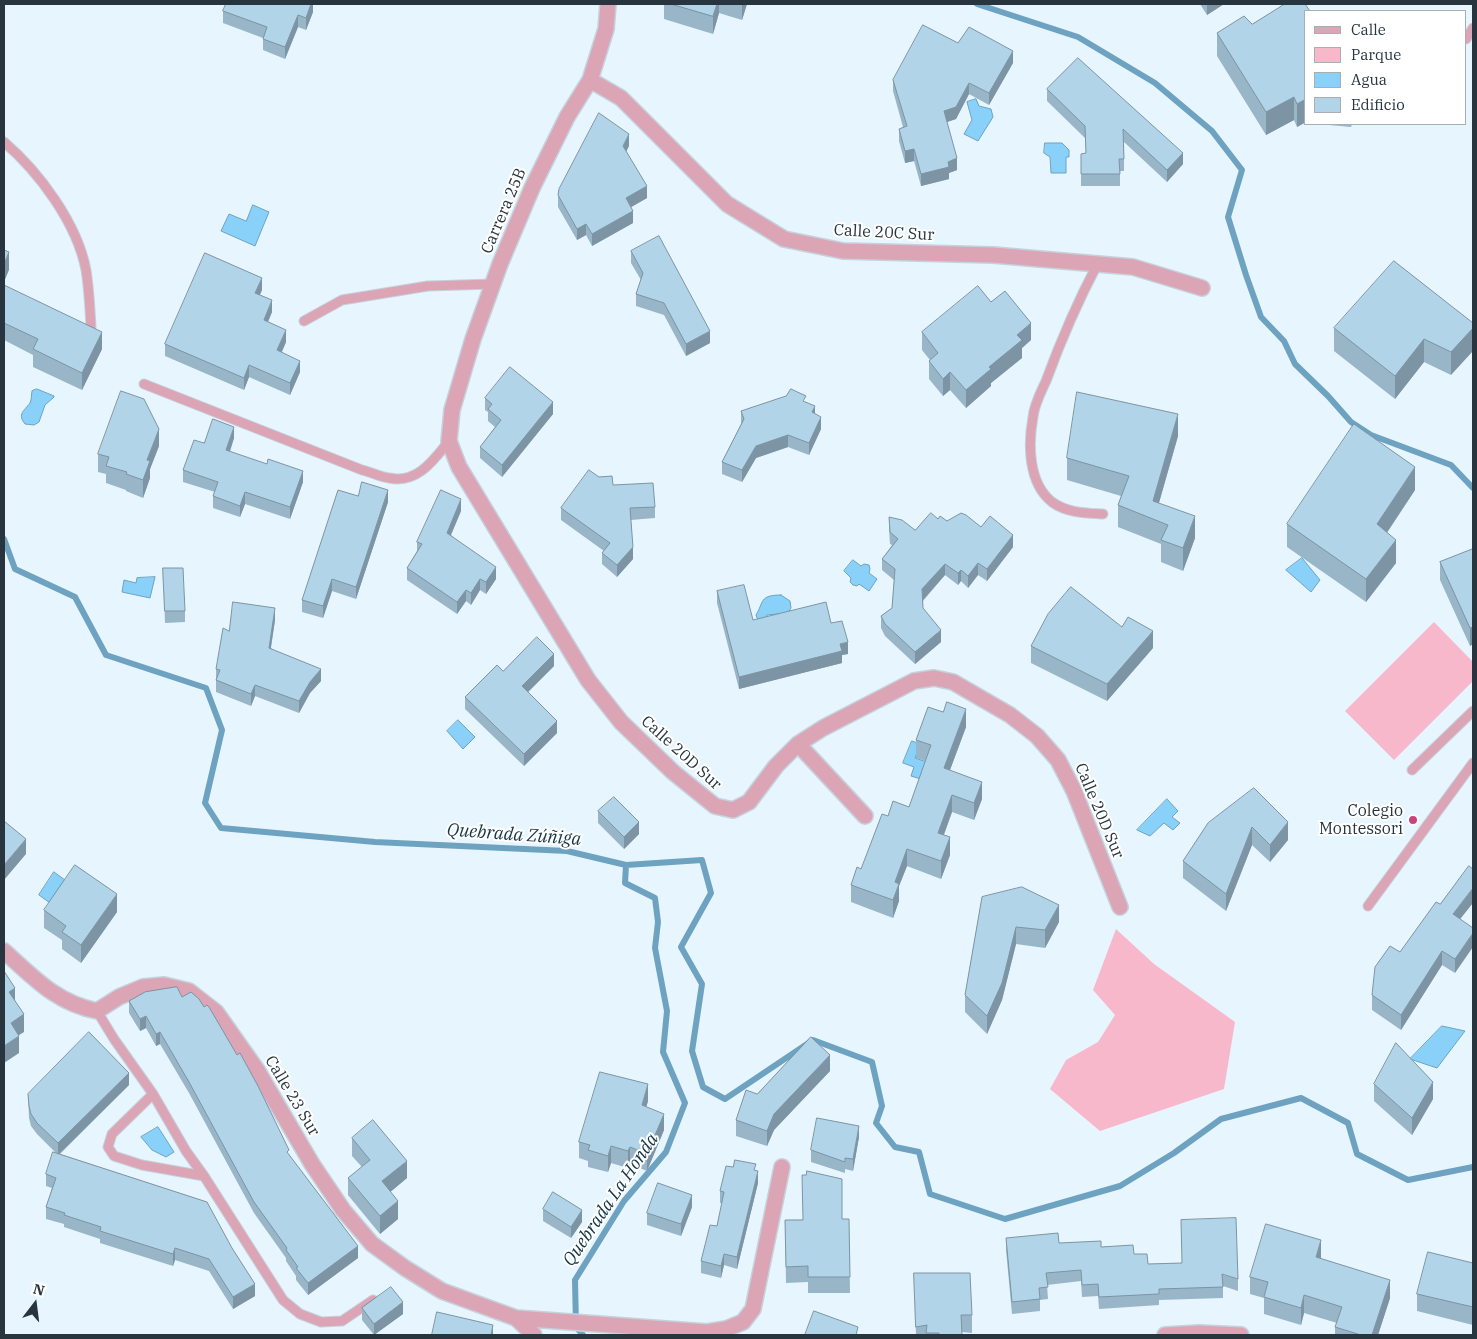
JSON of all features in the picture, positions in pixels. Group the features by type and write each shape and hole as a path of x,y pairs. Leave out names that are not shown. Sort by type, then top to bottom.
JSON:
{"street":[{"name":"Carrera 25B","path":"449,440 455,401 473,339 493,284 532,188 567,117 590,80 606,28 608,4"},
{"name":"Calle 20C Sur","path":"590,80 621,98 727,204 784,239 843,251 993,255 1133,266 1202,288"},
{"name":"Calle 20D Sur","path":"449,440 458,467 588,680 621,722 674,772 715,806 734,810 749,802 776,766 798,744 823,728 914,681 934,678 953,682 1010,715 1037,736 1058,760 1074,791 1120,907"},
{"path":"798,744 865,816"},
{"path":"4,951 44,986 68,1002 79,1007 97,1011"},
{"name":"Calle 23 Sur","path":"97,1011 119,997 143,987 164,985 189,991 216,1012 257,1070 312,1164 344,1210 372,1244 404,1268 442,1291 516,1318 534,1335"},
{"path":"516,1318 707,1332 726,1329 742,1322 753,1309 782,1167"},
{"path":"1165,1335 1199,1332 1241,1335"}],"lane":[{"path":"4,142 38,176 62,212 77,240 86,268 91,327"},
{"path":"1098,263 1064,333 1033,415 1031,453 1037,483 1052,502 1076,512 1103,514"},
{"path":"304,321 342,300 428,286 493,284"},
{"path":"144,384 362,470 390,479 409,479 425,470 449,440"},
{"path":"1412,770 1473,711"},
{"path":"1368,906 1473,763"},
{"path":"97,1011 114,1039 153,1094 186,1151 283,1300 300,1314 321,1322 342,1321 373,1300"},
{"path":"153,1094 112,1134 108,1147 114,1156 142,1165 204,1176"}],"green space":[{"path":"1434,622 1473,662 1473,681 1394,760 1345,711"},
{"path":"1116,929 1154,964 1235,1022 1224,1089 1100,1131 1050,1089 1066,1060 1098,1042 1115,1015 1093,990"}],"water":[{"path":"976,99 979,106 991,109 993,117 978,141 964,134 972,120 967,102"},
{"path":"1045,143 1062,143 1069,150 1069,157 1066,157 1066,173 1051,173 1050,157 1044,153"},
{"path":"253,205 269,212 255,246 221,231 229,214 246,221"},
{"path":"37,389 54,397 45,405 39,422 34,425 25,424 21,415 30,403 32,391"},
{"path":"1302,558 1320,580 1311,592 1286,570"},
{"path":"853,560 861,566 864,564 869,565 869,573 877,579 869,591 859,584 857,586 853,585 850,582 851,578 844,571"},
{"path":"155,577 150,598 122,592 124,580 136,583 137,578"},
{"path":"781,595 790,601 791,608 788,613 767,615 766,620 760,621 756,615 763,600 769,596"},
{"path":"458,720 475,737 463,749 447,731"},
{"path":"912,741 920,744 915,758 930,763 924,780 911,776 914,767 903,763"},
{"path":"1167,799 1178,811 1172,817 1180,823 1173,830 1164,823 1150,836 1137,830"},
{"path":"54,872 69,883 50,903 39,895"},
{"path":"1442,1026 1465,1031 1437,1068 1410,1059"},
{"path":"158,1127 174,1152 166,1157 152,1150 141,1137"}],"building":[{"path":"226,4 311,4 306,18 298,15 285,47 263,39 267,27 223,11"},
{"path":"671,4 717,4 713,16"},
{"path":"1285,4 1305,4 1309,10 1304,10 1304,100 1297,104 1294,97 1266,112 1217,33 1244,16 1252,24"},
{"path":"923,25 958,43 969,27 1013,51 989,93 969,83 956,107 944,111 957,158 948,162 949,167 921,174 914,149 905,151 899,129 907,126 893,80"},
{"path":"1078,58 1183,153 1167,170 1123,129 1124,159 1119,159 1120,174 1081,174 1081,154 1086,153 1085,126 1047,89"},
{"path":"599,113 629,134 623,146 647,186 626,198 633,211 592,234 586,224 577,229 558,195 559,189"},
{"path":"659,236 710,331 686,344 664,303 636,294 643,273 631,251"},
{"path":"4,250 9,252 4,264"},
{"path":"205,253 262,278 255,293 272,300 264,320 286,330 277,350 300,361 290,383 249,365 244,378 165,344"},
{"path":"1394,261 1473,323 1473,328 1451,352 1424,339 1395,376 1334,328"},
{"path":"4,285 102,332 82,373 33,349 38,339 4,323"},
{"path":"978,286 991,302 1005,291 1031,323 1017,335 1022,340 989,367 991,369 966,390 950,372 943,379 929,361 938,353 922,332"},
{"path":"510,367 553,402 502,465 480,447 501,420 488,409 492,404 485,398"},
{"path":"791,389 806,396 803,401 815,406 812,412 821,417 809,443 788,435 756,446 742,470 722,462 744,419 741,411 786,396"},
{"path":"121,391 144,399 159,429 147,460 150,461 143,480 126,474 127,472 106,466 109,457 98,454"},
{"path":"1077,392 1178,414 1153,501 1195,516 1183,548 1161,540 1168,525 1118,505 1129,476 1067,458"},
{"path":"213,419 234,427 226,450 267,464 268,459 303,471 290,507 245,492 240,506 213,496 218,482 183,470 194,440 204,443"},
{"path":"1354,424 1415,467 1377,524 1396,540 1366,579 1287,524"},
{"path":"589,470 599,477 612,476 613,485 653,483 655,507 630,508 633,547 617,565 602,553 610,543 561,508"},
{"path":"362,482 388,490 356,587 332,579 323,606 302,600 338,490 358,496"},
{"path":"441,490 461,499 447,533 496,567 486,582 480,579 471,593 466,590 457,602 407,568 422,544 417,542"},
{"path":"931,513 938,519 940,516 947,521 961,513 981,527 990,516 1013,535 987,569 978,563 968,576 961,570 958,573 945,564 922,589 923,608 941,630 915,652 885,624 881,616 892,608 895,569 882,559 898,539 890,532 889,517 902,520 915,530"},
{"path":"1473,549 1473,627 1470,628 1440,562"},
{"path":"163,568 183,568 185,611 165,611"},
{"path":"744,585 753,620 826,602 831,623 842,621 848,642 840,644 842,651 739,677 717,591"},
{"path":"1071,587 1122,627 1128,617 1153,631 1107,684 1031,646 1048,614"},
{"path":"233,602 275,608 269,648 321,669 310,682 299,701 255,685 251,694 216,680 220,670 216,669 223,628 229,631"},
{"path":"537,637 554,654 522,686 557,721 524,754 465,697 497,665 503,671"},
{"path":"947,702 966,709 944,768 982,782 974,803 952,795 938,833 950,837 941,861 907,849 895,882 899,884 893,900 851,885 857,867 861,869 882,814 888,816 893,801 909,807 931,745 916,740 928,707 943,712"},
{"path":"1254,788 1288,822 1270,845 1252,827 1226,894 1183,861 1208,823"},
{"path":"614,797 639,822 624,837 598,811"},
{"path":"4,821 26,839 4,865"},
{"path":"75,865 117,894 81,945 62,932 66,926 44,910"},
{"path":"1469,866 1473,869 1473,888 1453,914 1473,928 1473,933 1455,959 1442,951 1401,1015 1372,995 1375,967 1390,946 1400,952 1436,902 1440,904"},
{"path":"1022,887 1059,905 1045,930 1016,927 1002,983 987,1016 965,995 982,897"},
{"path":"4,971 15,988 9,992 24,1014 11,1023 19,1036 4,1046"},
{"path":"177,987 182,997 191,992 204,1007 207,1005 209,1007 237,1055 240,1053 258,1086 289,1150 287,1152 358,1246 308,1283 296,1268 298,1267 286,1250 287,1248 254,1202 160,1032 156,1034 146,1016 140,1019 129,1001 145,992"},
{"path":"89,1032 129,1073 58,1143 37,1123 31,1114 28,1094"},
{"path":"811,1037 830,1055 774,1114 767,1131 736,1120 746,1090 757,1094"},
{"path":"1396,1043 1433,1082 1412,1118 1374,1084"},
{"path":"600,1072 648,1084 642,1105 664,1114 647,1154 630,1147 628,1151 611,1146 608,1156 588,1150 590,1145 579,1142"},
{"path":"817,1118 859,1126 853,1159 845,1158 845,1162 811,1150"},
{"path":"373,1120 407,1161 382,1181 398,1201 380,1216 348,1178 370,1160 352,1138"},
{"path":"53,1152 207,1202 232,1248 255,1284 233,1297 209,1259 175,1248 173,1254 100,1231 101,1227 46,1207 56,1178 46,1174"},
{"path":"735,1160 756,1164 754,1170 758,1171 737,1257 724,1254 721,1266 701,1261 710,1225 717,1226 724,1192 720,1191 726,1166 733,1167"},
{"path":"807,1171 842,1179 842,1219 849,1219 850,1277 808,1277 808,1266 786,1267 785,1220 803,1220 802,1175 806,1175"},
{"path":"658,1183 692,1195 681,1224 647,1213"},
{"path":"553,1192 582,1210 571,1227 543,1209"},
{"path":"1236,1218 1238,1279 1222,1274 1223,1287 1159,1289 1159,1294 1099,1297 1098,1284 1082,1285 1081,1270 1046,1273 1048,1287 1039,1288 1040,1299 1012,1302 1006,1238 1058,1233 1059,1243 1101,1241 1101,1247 1133,1245 1134,1254 1147,1254 1148,1264 1182,1263 1181,1220"},
{"path":"1266,1224 1321,1240 1316,1257 1390,1280 1372,1335 1361,1335 1335,1327 1342,1307 1304,1295 1301,1308 1264,1297 1268,1282 1250,1277"},
{"path":"1428,1252 1473,1263 1473,1307 1417,1294"},
{"path":"914,1273 970,1273 972,1315 961,1315 962,1335 926,1333 927,1325 916,1327"},
{"path":"391,1287 403,1302 374,1324 362,1308"},
{"path":"814,1311 858,1327 856,1335 805,1335"},
{"path":"437,1312 493,1325 491,1335 432,1335"}],"waterway":[{"path":"977,4 1078,37 1155,83 1212,131 1242,170 1228,217 1246,275 1261,317 1284,341 1295,364 1328,396 1351,422 1371,435 1451,465 1473,488"},
{"name":"Quebrada Zúñiga","path":"4,539 15,569 75,597 106,655 206,688 222,730 205,803 221,828 375,842 567,851 626,865 702,860 711,893 681,947 702,984 692,1051 703,1087 725,1099 813,1040 872,1062 882,1106 876,1123 895,1147 919,1152 930,1194 1005,1219 1120,1186 1174,1153 1221,1119 1301,1098 1348,1123 1357,1154 1408,1180 1473,1167"},
{"name":"Quebrada La Honda","path":"583,1335 576,1327 575,1280 624,1201 666,1152 685,1103 663,1052 667,1011 655,948 658,922 655,898 625,883 626,865"}],"place":[{"name":"Colegio Montessori","path":"1413,820"}]}
